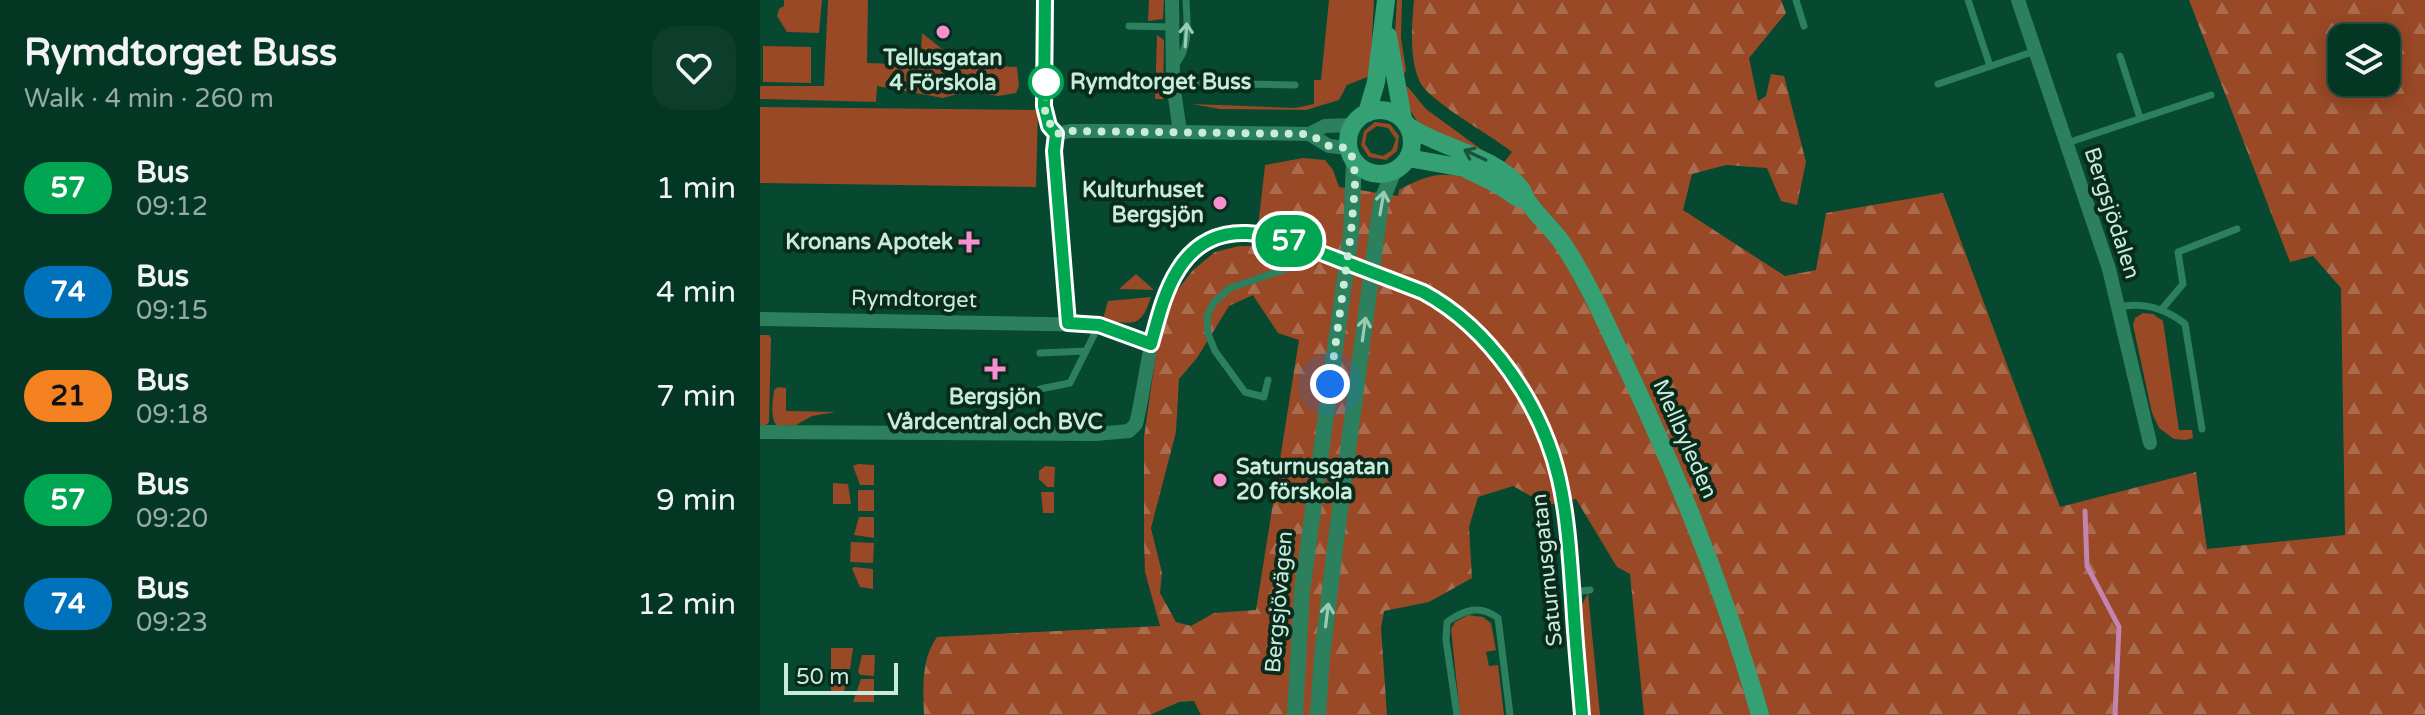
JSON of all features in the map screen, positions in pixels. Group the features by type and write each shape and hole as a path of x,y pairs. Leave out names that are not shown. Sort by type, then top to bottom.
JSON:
{"main road":[{"path":"1367,113 1376,82 1385,5"},
{"path":"1351,154 1370,172 1384,174 1394,171 1408,158 1412,142 1405,123 1385,5"},
{"path":"1352,125 1367,113 1386,110 1405,123"},
{"name":"Mellbyleden","path":"1405,123 1426,137 1475,154 1522,188 1528,202 1550,226 1578,267 1642,399 1710,558 1760,715"},
{"name":"Bergsjövägen","path":"1351,154 1348,136 1352,125"},
{"name":"Mellbyleden","path":"1408,158 1464,168 1528,202"}],"street":[{"path":"1045,0 1044,106 1049,126 1056,134 1054,151 1068,323"},
{"path":"1172,0 1173,83 1180,132"},
{"name":"Bergsjödalen","path":"2018,0 2099,234 2150,443"},
{"path":"1056,134 1070,131 1309,134 1325,126 1352,125"},
{"path":"1309,134 1351,154"},
{"name":"Bergsjövägen","path":"1295,715 1302,591 1351,233 1351,154"},
{"path":"1318,715 1334,554 1381,202 1394,171"},
{"name":"Saturnusgatan","path":"760,432 1129,431 1136,424 1151,344 1165,295 1178,270 1202,245 1215,239 1248,232 1277,236 1423,292 1458,315 1484,340 1513,377 1548,442 1559,479 1569,544 1582,715"},
{"name":"Rymdtorget","path":"760,319 1099,325"},
{"path":"1099,325 1151,344"}],"lane":[{"path":"1173,67 1182,57 1187,43 1186,0"},
{"path":"1796,0 1804,26"},
{"path":"1968,0 1990,66"},
{"path":"1129,26 1172,27"},
{"path":"1938,84 2035,51"},
{"path":"2120,56 2140,118"},
{"path":"1173,83 1295,85"},
{"path":"2067,143 2211,95"},
{"path":"2162,309 2183,284 2178,252 2237,229"},
{"path":"1268,380 1264,397 1245,392 1210,343 1207,316 1214,302 1230,288 1286,269 1292,263 1299,245"},
{"path":"2118,307 2134,303 2162,309 2185,324 2202,429"},
{"path":"1040,389 1070,383 1099,325"},
{"path":"1040,353 1086,351"},
{"path":"1572,592 1590,590"},
{"path":"1457,715 1446,640 1447,622 1472,609 1488,610 1498,618 1510,715"}],"green space":[{"path":"784,0 822,0 819,33 787,32 777,16 784,6"},
{"path":"828,0 868,0 867,63 926,65 945,69 965,65 1017,67 1019,86 1016,93 998,96 968,91 943,98 877,86 876,102 760,99 760,86 824,86"},
{"path":"1149,0 1164,0 1163,19 1148,21"},
{"path":"1329,0 1374,0 1370,76 1347,85 1339,100 1306,110 1220,109 1192,104 1295,108 1314,104 1314,80 1321,80"},
{"path":"1397,0 1402,0 1401,38 1406,70 1403,77 1395,33"},
{"path":"1414,0 1781,0 1786,13 1749,58 1758,101 1766,96 1771,74 1784,76 1806,162 1797,205 1781,201 1767,168 1726,165 1692,174 1683,210 1785,276 1816,270 1826,213 1943,193 2060,507 2196,472 2207,549 2345,535 2341,288 2313,256 2290,262 2189,0 2425,0 2425,715 1644,715 1630,574 1617,567 1576,499 1547,505 1513,486 1478,497 1469,527 1472,578 1429,602 1384,611 1381,628 1387,715 1201,715 1194,701 1179,702 1150,715 924,715 926,664 937,637 1160,626 1145,572 1144,542 1144,437 1158,340 1170,300 1193,270 1215,252 1239,246 1256,246 1265,165 1303,158 1325,160 1333,170 1339,187 1398,196 1399,190 1433,176 1452,175 1488,183 1512,152 1446,107 1424,88 1414,61","holes":["1253,295 1278,333 1299,340 1256,610 1214,613 1191,626 1176,622 1160,593 1162,573 1151,528 1176,432 1179,379 1197,358 1229,306"]},
{"path":"922,33 947,53 966,49 965,56 951,67 934,66 921,54"},
{"path":"1157,35 1164,40 1163,99 1155,99"},
{"path":"763,46 811,47 811,83 763,82"},
{"path":"1402,86 1408,87 1426,109 1489,155 1418,123 1407,105"},
{"path":"760,107 1038,110 1036,187 760,183"},
{"path":"1375,122 1390,124 1399,136 1397,151 1386,160 1369,157 1361,145 1364,131","holes":["1377,126 1388,128 1396,139 1392,150 1383,156 1371,153 1365,144 1367,133"]},
{"path":"1136,274 1154,290 1119,289"},
{"path":"1151,297 1144,314 1134,322 1103,319 1108,301"},
{"path":"2143,313 2153,314 2163,321 2179,430 2192,430 2193,438 2174,439 2159,428 2152,413 2133,325 2135,318"},
{"path":"760,335 771,338 769,422 766,425 760,425"},
{"path":"786,388 786,411 836,412 812,416 796,425 776,425 773,404 774,390"},
{"path":"874,465 874,485 860,485 853,466"},
{"path":"1045,466 1055,467 1054,487 1047,487 1039,479 1039,471"},
{"path":"833,483 848,484 851,504 833,504"},
{"path":"858,490 874,490 874,511 858,511"},
{"path":"1041,492 1054,492 1054,513 1043,513"},
{"path":"859,517 874,517 874,538 854,535"},
{"path":"851,542 874,543 873,563 850,562"},
{"path":"852,569 873,569 873,589 860,587"},
{"path":"1588,593 1600,715 1590,715 1581,607"},
{"path":"1468,615 1483,617 1491,623 1496,650 1486,652 1489,666 1498,665 1504,715 1460,715 1451,629 1455,622"},
{"path":"831,648 853,648 850,669 831,669"},
{"path":"862,655 875,655 874,676 860,675 858,672"},
{"path":"831,674 850,674 843,694 831,694"},
{"path":"861,679 874,679 874,702 853,702"}],"waterway":[{"path":"2085,511 2087,566 2119,627 2115,715"}],"bus line":[{"name":"57","path":"1045,0 1044,106 1049,126 1056,134 1054,151 1068,323 1099,325 1151,344 1165,295 1187,257 1215,239 1248,232 1277,236 1423,292 1443,303 1484,340 1513,377 1548,442 1559,479 1569,544 1582,715"}],"place":[{"name":"Tellusgatan 4 Förskola","path":"943,32"},
{"name":"Rymdtorget Buss","path":"1046,82"},
{"name":"Kulturhuset Bergsjön","path":"1220,203"},
{"name":"Kronans Apotek","path":"969,242"},
{"name":"Bergsjön Vårdcentral och BVC","path":"995,369"},
{"name":"Saturnusgatan 20 förskola","path":"1220,480"}],"route":[{"path":"1046,82 1045,115 1056,134 1125,131 1309,134 1329,146 1348,148 1354,161 1355,186 1330,384"}]}
